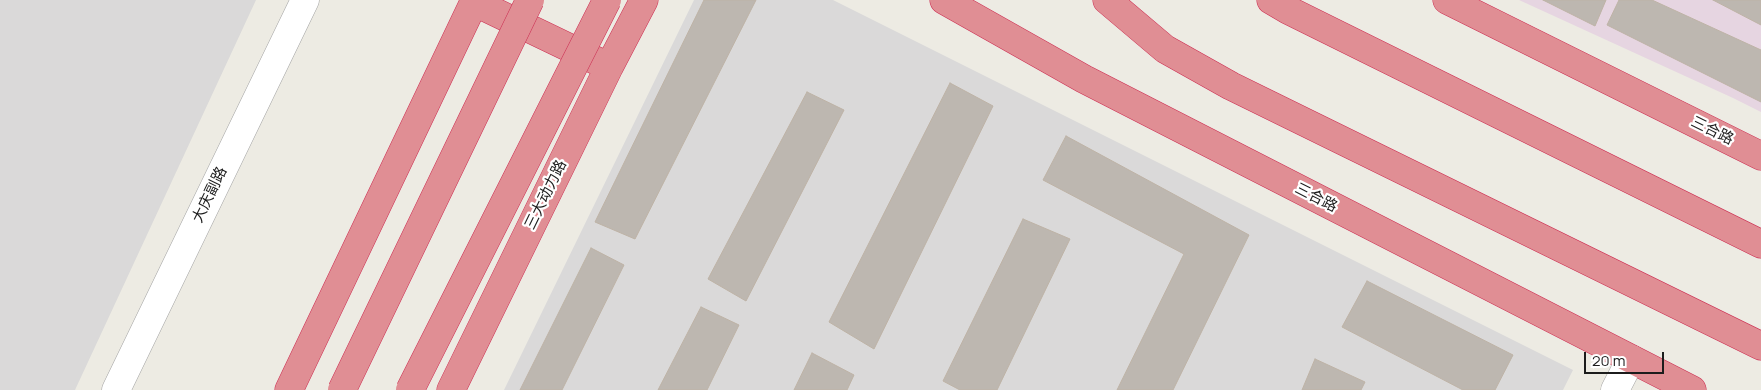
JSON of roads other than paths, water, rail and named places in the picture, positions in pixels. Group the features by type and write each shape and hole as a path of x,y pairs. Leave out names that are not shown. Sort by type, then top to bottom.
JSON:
{"highway":[{"path":"342,390 530,0"},
{"path":"410,390 607,0"},
{"name":"三大动力路","path":"451,390 609,67 644,0"},
{"name":"三合路","path":"944,0 1084,79 1692,390"},
{"path":"1108,0 1166,49 1231,86 1761,346"},
{"path":"1271,0 1761,244"},
{"name":"三合路","path":"1447,0 1761,156"},
{"path":"289,390 475,1 609,67"}],"street":[{"name":"大庆副路","path":"116,390 305,0"},
{"path":"1616,390 1631,360"}]}
